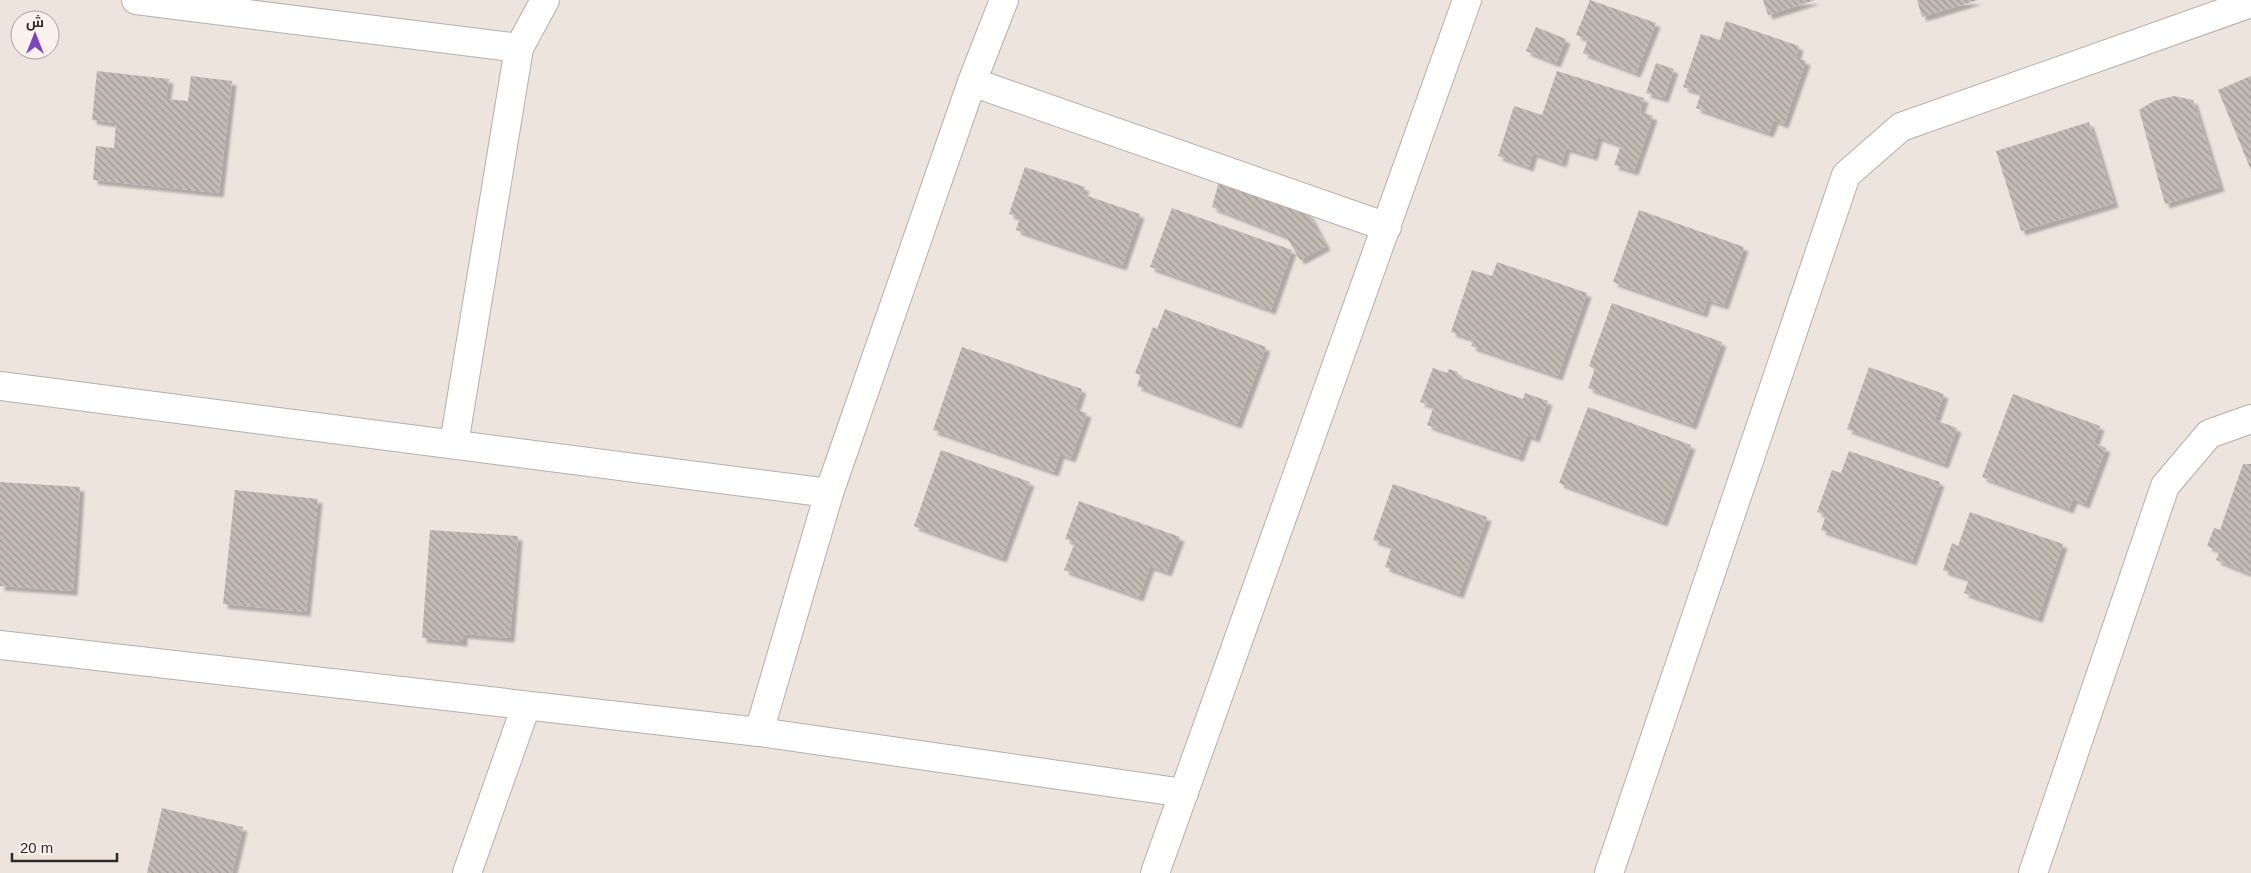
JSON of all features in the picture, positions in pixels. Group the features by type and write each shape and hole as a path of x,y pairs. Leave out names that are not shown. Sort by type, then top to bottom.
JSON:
{"street":[{"path":"136,0 519,48"},
{"path":"454,444 519,48 545,0"},
{"path":"759,732 829,493 972,82 1004,0"},
{"path":"1155,873 1468,0"},
{"path":"1609,873 1846,175 1901,127 2251,3"},
{"path":"972,82 1387,226"},
{"path":"0,386 829,493"},
{"path":"2033,873 2165,486 2209,434 2251,419"},
{"path":"0,645 759,732 1184,793"},
{"path":"467,873 526,706"}],"building":[{"path":"1590,0 1656,23 1636,73 1583,53 1588,39 1576,35"},
{"path":"1763,0 1815,0 1768,15"},
{"path":"1917,0 1978,0 1922,17"},
{"path":"1726,21 1799,46 1796,57 1806,61 1784,124 1774,120 1769,133 1696,108 1701,93 1683,87 1701,34 1720,40"},
{"path":"1536,27 1566,39 1556,63 1526,51"},
{"path":"1656,63 1674,69 1664,98 1646,93"},
{"path":"97,71 169,79 166,99 188,101 191,76 232,81 219,193 93,180 96,146 114,148 116,123 92,120"},
{"path":"1557,71 1644,98 1640,111 1653,116 1634,171 1614,165 1621,145 1598,137 1593,156 1566,148 1562,163 1533,153 1529,167 1498,156 1514,106 1542,115"},
{"path":"2251,76 2251,170 2218,90"},
{"path":"2174,96 2193,100 2220,187 2165,204 2139,110 2154,101"},
{"path":"2089,122 2114,203 2021,231 1996,151"},
{"path":"1025,167 1085,187 1082,194 1140,214 1122,266 1016,230 1020,217 1009,214"},
{"path":"1219,181 1309,214 1326,246 1300,260 1286,236 1212,207"},
{"path":"1172,208 1292,250 1271,310 1150,267"},
{"path":"1639,210 1744,247 1724,305 1707,300 1703,313 1613,282"},
{"path":"1497,262 1587,293 1558,376 1471,346 1474,339 1451,332 1472,270 1492,276"},
{"path":"1612,303 1722,342 1692,425 1588,388 1595,369 1589,366"},
{"path":"1165,309 1266,347 1237,424 1137,386 1141,375 1135,373 1153,327 1157,329"},
{"path":"962,347 1082,389 1075,409 1087,413 1071,458 1060,454 1054,472 933,430"},
{"path":"1869,367 1944,394 1935,420 1957,428 1944,464 1847,429"},
{"path":"1433,368 1447,373 1449,369 1458,372 1457,376 1523,399 1525,393 1548,401 1535,438 1527,435 1519,457 1427,425 1434,406 1420,402"},
{"path":"2013,394 2100,426 2094,443 2106,448 2085,504 2073,499 2069,509 1982,477"},
{"path":"1588,407 1691,445 1663,522 1559,483"},
{"path":"941,450 1030,482 1002,558 914,526"},
{"path":"1849,451 1940,482 1912,561 1821,530 1826,515 1817,512 1832,470 1841,473"},
{"path":"2243,464 2251,464 2251,574 2216,560 2220,551 2207,546 2214,528 2220,530"},
{"path":"0,482 80,487 73,591 0,586"},
{"path":"1393,484 1487,517 1459,594 1385,567 1392,546 1373,540"},
{"path":"235,490 318,499 306,612 223,604"},
{"path":"1079,501 1180,537 1167,572 1150,566 1139,597 1064,570 1075,542 1065,539"},
{"path":"1970,512 2063,544 2038,618 1964,593 1969,579 1943,570 1952,543 1958,546"},
{"path":"430,530 518,536 510,638 463,634 463,642 422,638"},
{"path":"162,808 243,827 232,873 147,873"}]}
